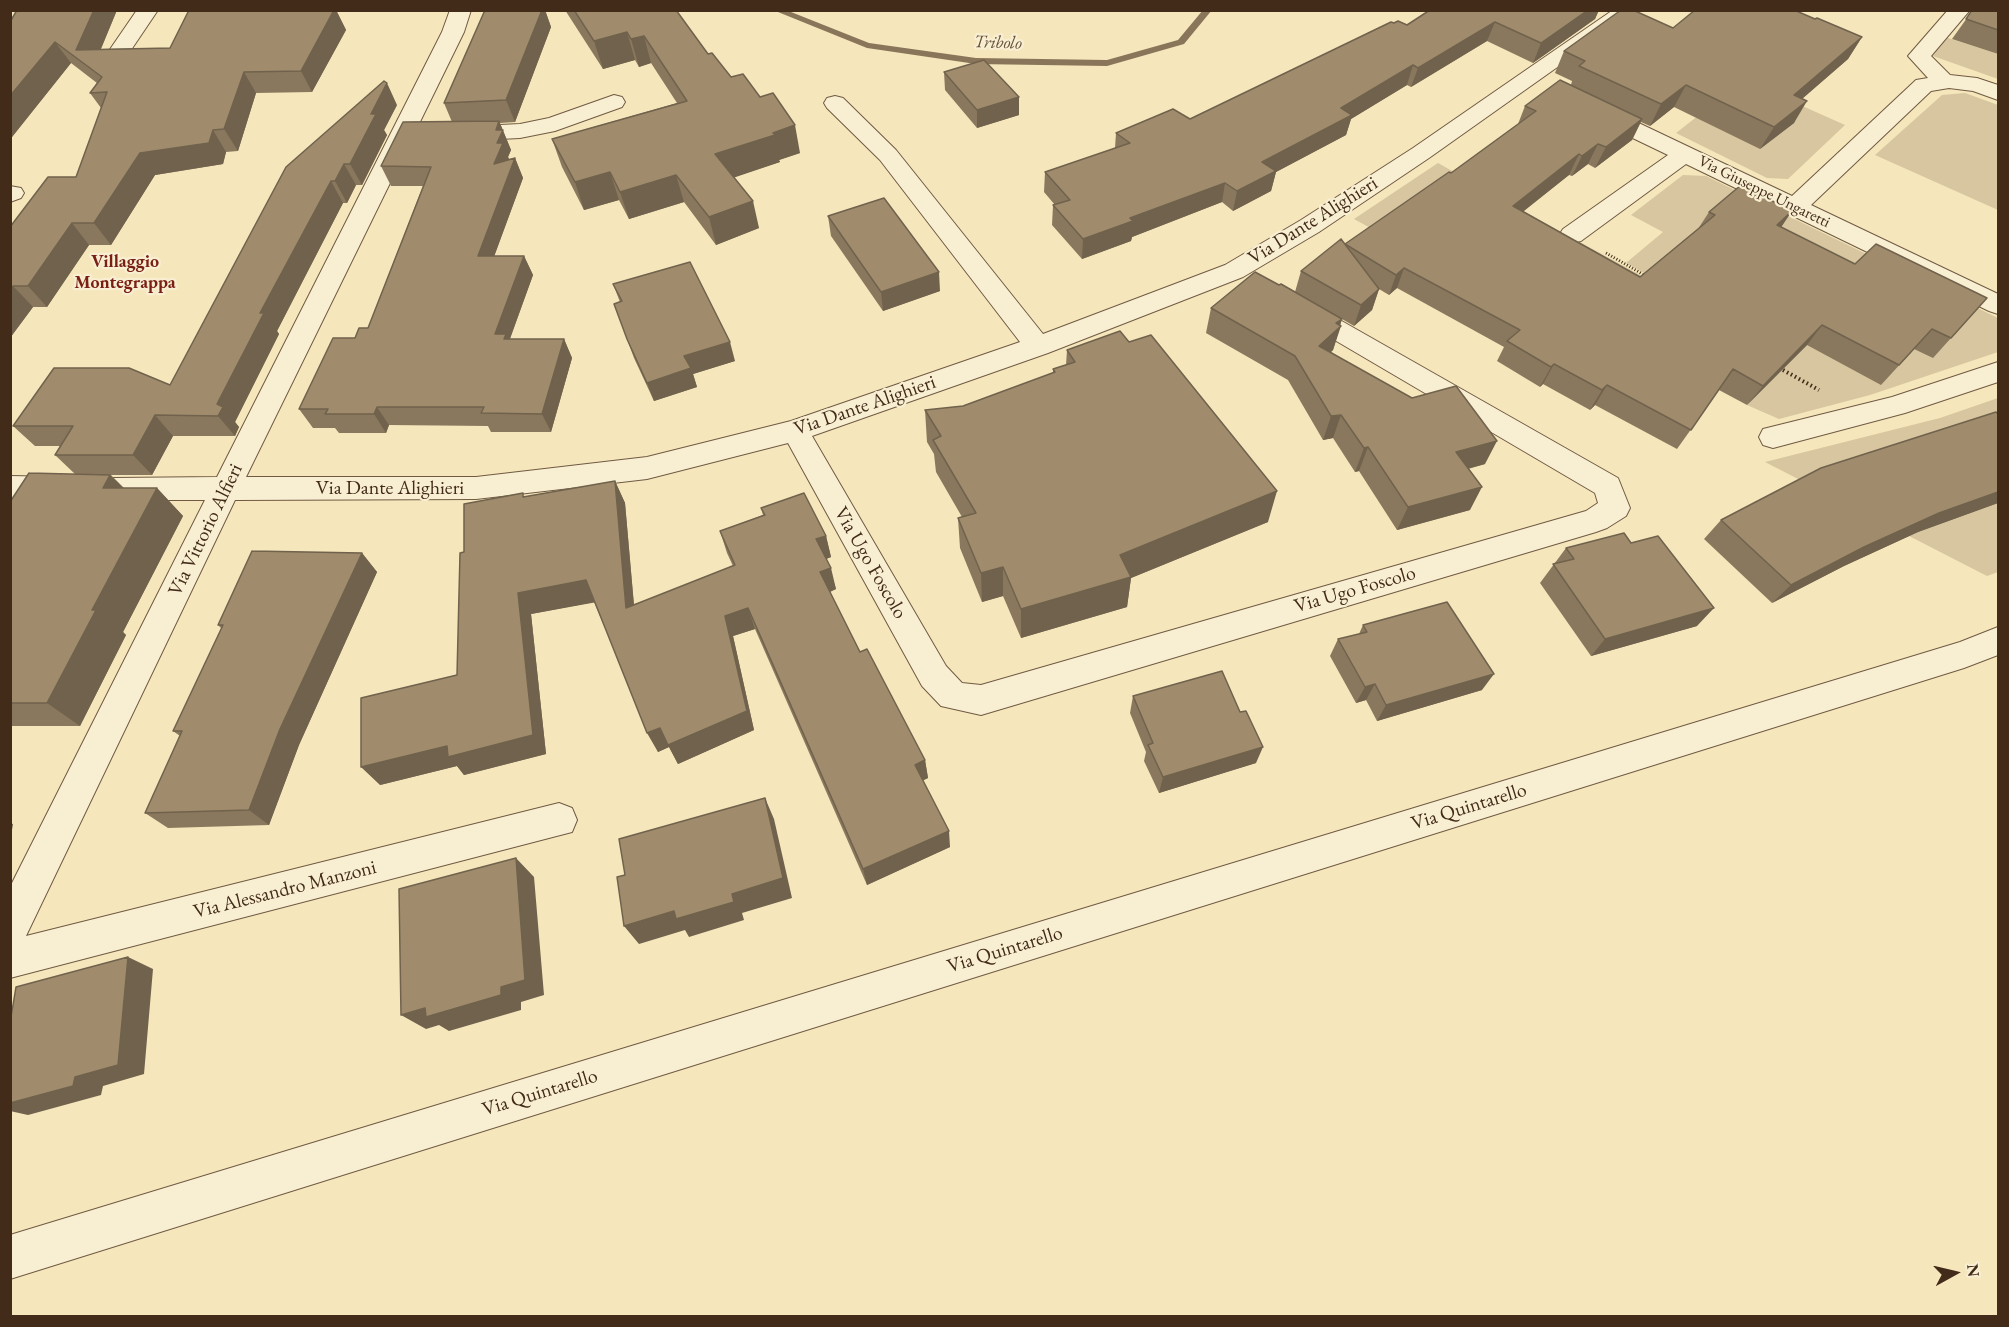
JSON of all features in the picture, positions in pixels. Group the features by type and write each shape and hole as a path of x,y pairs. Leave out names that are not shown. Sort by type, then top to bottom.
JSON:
{"street":[{"path":"148,10 113,61 160,58"},
{"name":"Via Vittorio Alfieri","path":"10,928 225,490 421,134 461,10"},
{"name":"Via Dante Alighieri","path":"10,487 225,490 476,488 647,468 795,431 1038,346 1234,271 1311,226 1538,84 1628,10"},
{"path":"1945,82 1919,56 1960,10"},
{"path":"1795,207 1924,85 1945,82 1977,85 1998,93"},
{"path":"421,134 520,131 555,124 614,102"},
{"path":"835,103 888,155 1038,346"},
{"name":"Via Giuseppe Ungaretti","path":"1578,103 1998,305"},
{"path":"1572,235 1685,154"},
{"name":"Via Ugo Foscolo","path":"795,431 934,676 953,696 981,699 1596,520 1616,508 1607,486 1234,271"},
{"path":"1773,437 1895,406 1998,372"},
{"name":"Via Quintarello","path":"10,1257 1953,658 1998,641"},
{"name":"Via Alessandro Manzoni","path":"10,959 560,820"}],"path":[{"path":"1572,235 1650,277"},
{"path":"1783,370 1822,391"}],"shaded area":[{"path":"1945,37 1998,54 1998,79 1933,56"},
{"path":"1744,80 1845,125 1788,179 1767,178 1676,133"},
{"path":"1965,93 1998,105 1998,210 1875,155 1942,95"},
{"path":"1438,163 1516,207 1513,209 1555,233 1563,233 1677,295 1730,320 1626,263 1663,232 1631,215 1683,175 1706,176 1998,318 1998,352 1870,395 1779,419 1747,405 1782,370 1546,324 1354,219"},
{"path":"1998,398 1998,572 1987,576 1765,462 1940,418"}],"building":[{"path":"17,10 94,10 76,50 170,48 189,10 334,10 301,71 244,72 224,129 213,130 209,143 140,153 94,223 72,223 28,286 13,286 10,290 10,227 48,177 76,177 107,92 90,93 102,77 55,42 10,96 10,22"},
{"path":"485,10 542,10 506,100 444,103"},
{"path":"574,10 676,10 708,54 712,53 731,77 743,74 760,97 773,93 795,125 773,133 775,135 715,154 753,201 709,217 676,175 620,192 610,172 575,182 552,139 687,101 644,36 631,39 627,32 594,41"},
{"path":"1430,10 1588,10 1541,43 1495,22 1418,68 1413,65 1341,108 1352,115 1262,162 1276,171 1237,191 1225,183 1130,218 1133,221 1083,239 1053,205 1070,200 1045,172 1130,143 1116,133 1173,109 1190,119 1391,22 1398,21 1407,25"},
{"path":"1621,10 1633,10 1673,28 1695,10 1794,10 1862,37 1794,95 1807,101 1774,127 1686,85 1661,104 1579,66 1585,61 1564,51"},
{"path":"1972,10 1998,10 1998,30 1966,19"},
{"path":"984,60 1019,97 977,110 944,72"},
{"path":"1560,80 1642,119 1606,147 1598,144 1582,156 1579,154 1513,206 1640,277 1715,215 1709,212 1741,185 1792,211 1777,225 1855,264 1876,244 1987,298 1951,338 1932,329 1899,365 1822,325 1763,386 1733,369 1691,430 1607,385 1602,390 1554,364 1551,367 1507,341 1520,330 1404,268 1396,275 1345,244 1449,172 1451,173 1536,111 1525,106"},
{"path":"384,81 387,83 371,114 376,114 350,164 344,164 335,181 331,181 260,313 264,313 217,404 223,407 218,416 155,415 133,455 55,455 73,426 13,426 54,368 129,368 170,385 286,167"},
{"path":"499,121 496,130 503,130 497,143 503,143 494,164 515,158 478,256 524,256 495,334 506,334 504,339 564,339 542,414 481,413 484,407 377,407 374,414 325,414 328,409 299,409 333,338 355,338 359,328 368,328 431,167 381,166 403,122"},
{"path":"884,198 939,272 881,292 828,216"},
{"path":"1341,239 1379,289 1361,305 1301,271"},
{"path":"690,262 730,342 684,356 691,368 647,383 614,304 622,301 613,284"},
{"path":"1255,272 1281,284 1342,319 1336,323 1341,326 1319,346 1412,398 1456,386 1497,441 1456,452 1482,487 1408,507 1368,447 1364,448 1341,415 1331,416 1295,356 1211,308"},
{"path":"1120,331 1129,342 1151,335 1277,491 1120,555 1131,577 1021,609 1003,567 981,573 958,518 976,513 933,440 941,436 925,410 963,406 1055,372 1053,369 1075,362 1067,350"},
{"path":"1996,412 1998,414 1998,492 1939,513 1864,547 1791,585 1721,520 1821,468"},
{"path":"29,473 110,475 103,488 157,488 92,610 96,610 47,703 10,703 10,502"},
{"path":"615,481 626,608 735,565 720,531 765,515 761,508 804,493 826,536 816,539 831,568 820,572 860,652 867,649 925,760 915,765 949,831 863,869 748,608 725,616 747,711 668,745 660,728 647,733 586,580 518,593 533,735 448,757 447,746 361,767 361,698 457,675 460,553 464,552 464,504 523,493 523,497"},
{"path":"1624,533 1631,543 1658,536 1714,608 1605,639 1553,564 1574,559 1566,548"},
{"path":"252,551 362,553 280,729 249,810 145,813 182,731 173,731 223,625 218,625"},
{"path":"1447,602 1494,674 1386,705 1375,684 1365,687 1338,639 1367,632 1363,625"},
{"path":"1222,671 1240,712 1246,711 1263,747 1163,777 1148,745 1153,743 1133,696"},
{"path":"765,798 783,878 732,894 734,902 676,919 674,911 624,926 617,877 625,875 619,839"},
{"path":"516,858 525,980 501,987 501,995 426,1017 425,1008 401,1015 399,889"},
{"path":"128,957 118,1065 75,1077 73,1086 10,1103 10,1023 16,987"}],"waterway":[{"name":"Tribolo","path":"777,10 867,45 976,61 1107,63 1181,42 1208,10"}],"district":[{"name":"Villaggio Montegrappa","path":"125,272"}]}
